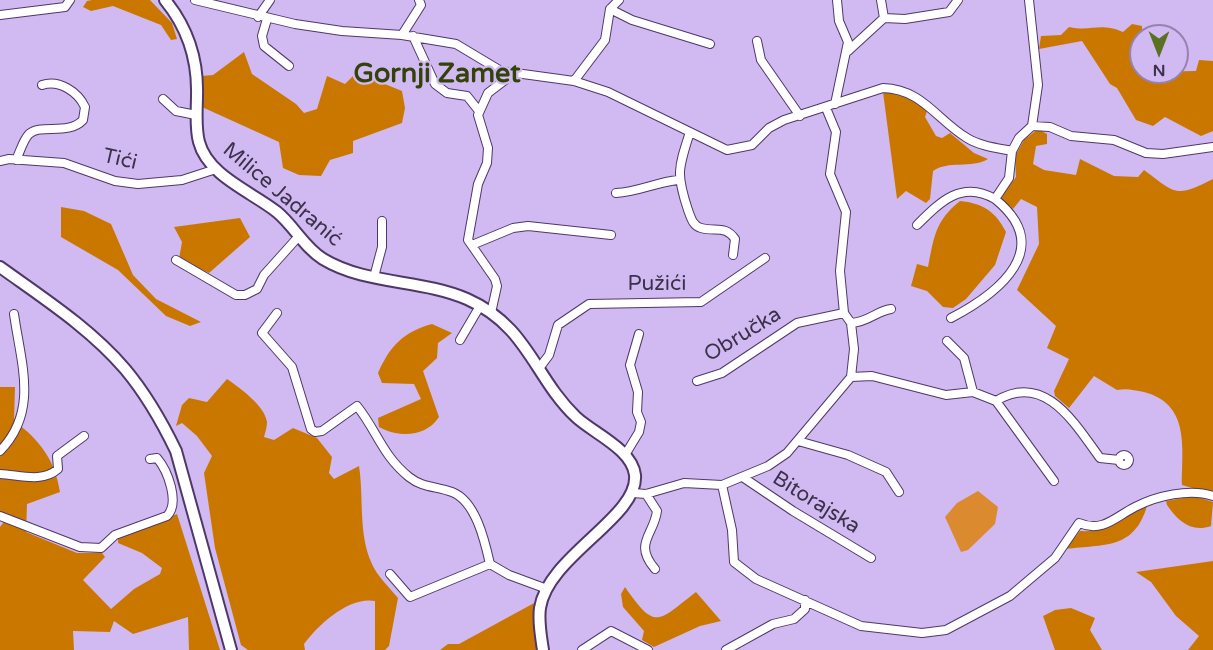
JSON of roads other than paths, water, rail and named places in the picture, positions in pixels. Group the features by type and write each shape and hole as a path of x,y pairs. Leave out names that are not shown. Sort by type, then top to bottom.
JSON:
{"street":[{"path":"0,15 65,7 70,0"},
{"name":"Milice Jadranić","path":"165,0 184,29 195,57 199,144 216,169 277,212 325,260 374,277 447,291 491,313 517,336 567,409 625,455"},
{"path":"195,0 267,19 342,31 402,34 456,44 474,53 491,68 513,74 574,81 608,92 727,150 752,145 769,128 871,90 898,88 929,105 955,130 974,142 1012,151"},
{"path":"258,17 270,0"},
{"path":"402,34 421,5 419,0"},
{"path":"835,104 848,47 839,21 837,0"},
{"path":"881,0 884,18"},
{"path":"848,47 884,18 905,19 949,12 958,0"},
{"path":"995,199 1009,178 1012,151 1018,138 1032,126 1038,85 1029,0"},
{"path":"574,81 605,40 613,3 632,20 710,44"},
{"path":"267,19 262,35 264,46 289,66"},
{"path":"413,36 435,84 447,93 467,96 479,111"},
{"path":"757,41 761,60 800,116"},
{"path":"491,313 497,286 487,266 468,240 478,184 487,163 488,148 480,129 479,111 488,93 513,74"},
{"path":"16,160 27,136 33,132 73,128 83,120 85,107 77,96 53,82 42,85"},
{"path":"163,99 176,111 196,116"},
{"path":"633,493 646,494 684,483 722,485 744,477 787,453 814,418 851,377 854,349 851,323 843,313 840,271 846,212 830,174 836,132 826,108"},
{"path":"1032,126 1050,127 1071,136 1114,140 1146,153 1163,154 1213,147"},
{"path":"690,132 679,166 678,180 692,223 701,228 724,228 731,233 735,239 733,255"},
{"name":"Tići","path":"0,161 64,164 115,181 138,184 182,180 216,169"},
{"path":"616,193 678,180"},
{"path":"917,225 943,202 966,190 975,190 995,199 1010,212 1022,234 1022,257 1004,282 951,318"},
{"path":"374,277 382,247 382,221"},
{"path":"472,245 513,228 528,226 611,235"},
{"path":"176,260 236,295 245,296 257,289 264,275 299,236"},
{"name":"Pužići","path":"540,368 549,355 558,325 589,304 701,302 765,258"},
{"path":"0,267 75,322 103,346 124,368 161,421 176,451 182,470 231,650"},
{"path":"460,340 480,306"},
{"path":"851,323 864,322 883,310 891,309"},
{"path":"278,313 262,333 292,368 311,429 315,432 322,430 357,406 367,418 380,446 408,476 423,487 453,493 467,505 478,524 490,564 509,575 547,589"},
{"name":"Obručka","path":"697,381 722,373 796,323 843,313"},
{"path":"0,451 15,434 23,415 25,394 14,314"},
{"path":"543,650 540,608 547,589 576,550 625,506 633,493 634,469 625,455 639,432 641,422 637,412 638,392 630,365 639,334"},
{"path":"947,341 964,358 973,392"},
{"path":"851,377 872,376 946,395 973,392 996,401 1054,481"},
{"path":"996,401 1016,393 1041,395 1064,410 1100,458 1119,460"},
{"path":"0,474 27,478 51,475 58,469 57,456 84,436"},
{"path":"798,441 848,455 886,472 899,492"},
{"path":"0,516 80,547 101,548 115,535 167,516 173,510 174,500 162,463 157,458 150,459"},
{"name":"Bitorajska","path":"744,477 753,486 871,558"},
{"path":"722,485 732,530 734,562 756,579 861,626 922,633 946,630 998,604 1055,558 1079,523 1092,528 1105,525 1134,507 1177,495 1193,493 1213,496"},
{"path":"646,494 657,511 645,546 650,563 655,569"},
{"path":"390,574 410,597 490,564"},
{"path":"726,650 773,624 794,619 805,609 805,600"},
{"path":"582,650 611,631 648,650"}],"district":[{"name":"Gornji Zamet","path":"437,75"}]}
